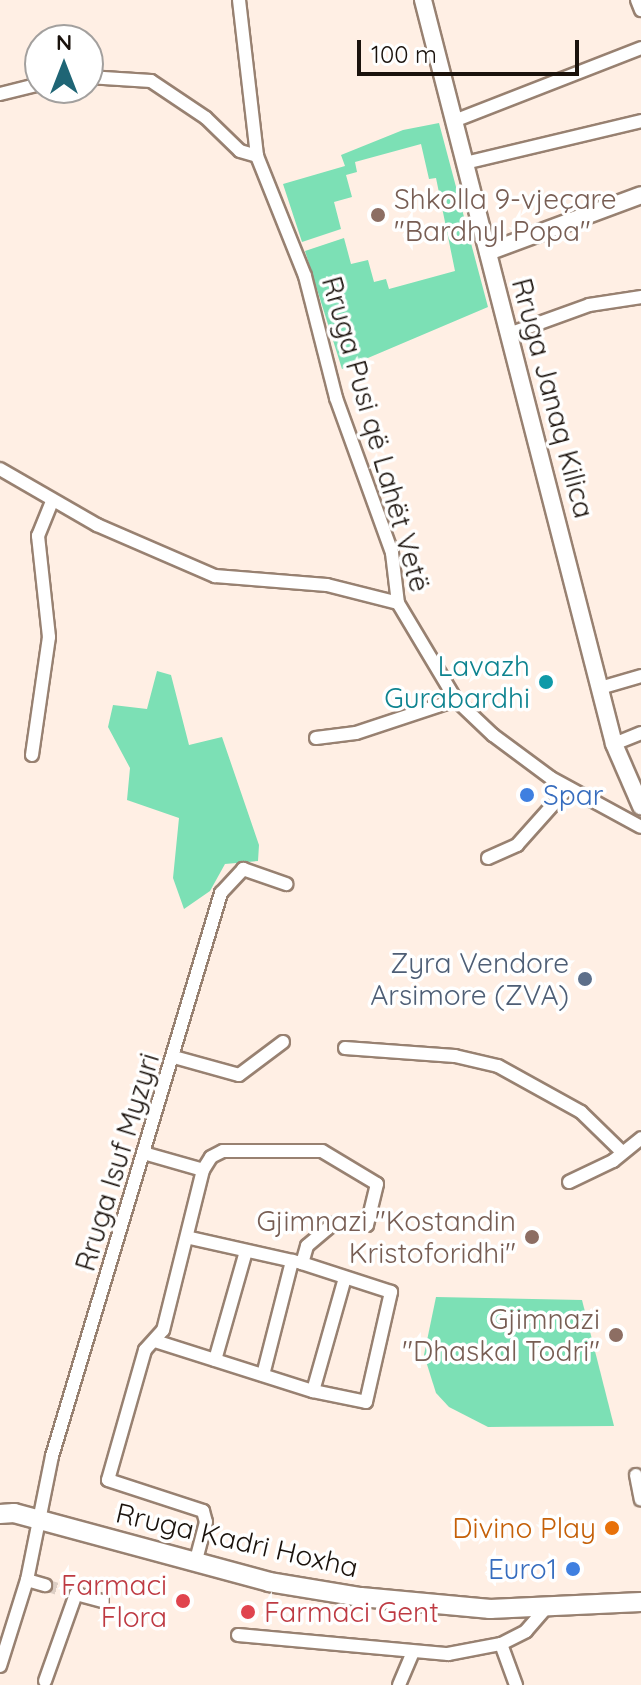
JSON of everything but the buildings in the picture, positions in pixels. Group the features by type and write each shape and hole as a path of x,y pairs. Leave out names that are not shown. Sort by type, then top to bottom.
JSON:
{"main road":[{"name":"Rruga Kadri Hoxha","path":"5,1510 195,1564 399,1602 545,1609 641,1602"}],"street":[{"name":"Rruga Pusi që Lahët Vetë","path":"239,0 257,156 296,248 328,351 336,398 392,553 398,603 456,700 493,735 568,788 641,827"},
{"name":"Rruga Janaq Kilica","path":"424,0 614,744 641,806"},
{"path":"454,121 641,48"},
{"path":"104,78 151,81 225,133 240,151 257,156"},
{"path":"0,94 24,88"},
{"path":"465,163 641,121"},
{"path":"488,252 641,195"},
{"path":"509,334 589,305 641,297"},
{"path":"0,469 52,502 215,576 327,585 398,603"},
{"path":"32,755 49,637 38,536 52,502"},
{"path":"600,688 641,676"},
{"path":"316,738 356,733 456,700"},
{"path":"614,744 641,733"},
{"path":"488,858 517,845 568,788"},
{"name":"Rruga Isuf Myzyri","path":"0,1666 27,1580 52,1456 147,1154 226,884 243,869 286,884"},
{"path":"174,1057 239,1075 283,1042"},
{"path":"345,1048 455,1056 498,1066 581,1112 622,1152"},
{"path":"569,1182 641,1138"},
{"path":"195,1564 206,1522 203,1511 108,1480 145,1350 155,1341 190,1238 203,1170 211,1157 223,1151 322,1151 336,1164 377,1184 367,1225 333,1224 307,1246 297,1262 263,1375"},
{"path":"147,1154 203,1170"},
{"path":"155,1341 313,1391 366,1402 391,1292 297,1262 190,1238"},
{"path":"215,1360 246,1251"},
{"path":"313,1391 345,1278"},
{"path":"636,1475 641,1500"},
{"path":"27,1580 45,1585"},
{"path":"45,1681 70,1593 102,1601"},
{"path":"238,1635 412,1654 501,1644 526,1631 545,1609"},
{"path":"501,1644 516,1685"},
{"path":"399,1685 412,1654"}],"green space":[{"path":"439,123 488,307 342,369 305,251 344,238 351,264 368,260 374,282 386,279 389,289 455,271 436,178 429,179 421,144 355,162 357,172 346,175 352,197 334,202 341,229 302,242 283,184 345,166 341,155 403,130"},
{"path":"157,671 171,675 189,745 222,737 259,845 258,861 225,864 210,891 184,909 173,878 179,818 127,800 130,768 108,727 113,705 147,709"},
{"path":"436,1297 582,1300 614,1426 488,1427 449,1407 436,1393 424,1355"}],"tunnel":[{"path":"45,1585 65,1591"}],"place":[{"name":"Shkolla 9-vjeçare \"Bardhyl Popa\"","path":"378,215"},
{"name":"Lavazh Gurabardhi","path":"546,682"},
{"name":"Spar","path":"527,795"},
{"name":"Zyra Vendore Arsimore (ZVA)","path":"585,979"},
{"name":"Gjimnazi \"Kostandin Kristoforidhi\"","path":"532,1237"},
{"name":"Gjimnazi \"Dhaskal Todri\"","path":"616,1335"},
{"name":"Divino Play","path":"612,1528"},
{"name":"Euro1","path":"573,1569"},
{"name":"Farmaci Flora","path":"183,1601"},
{"name":"Farmaci Gent","path":"248,1612"}]}
